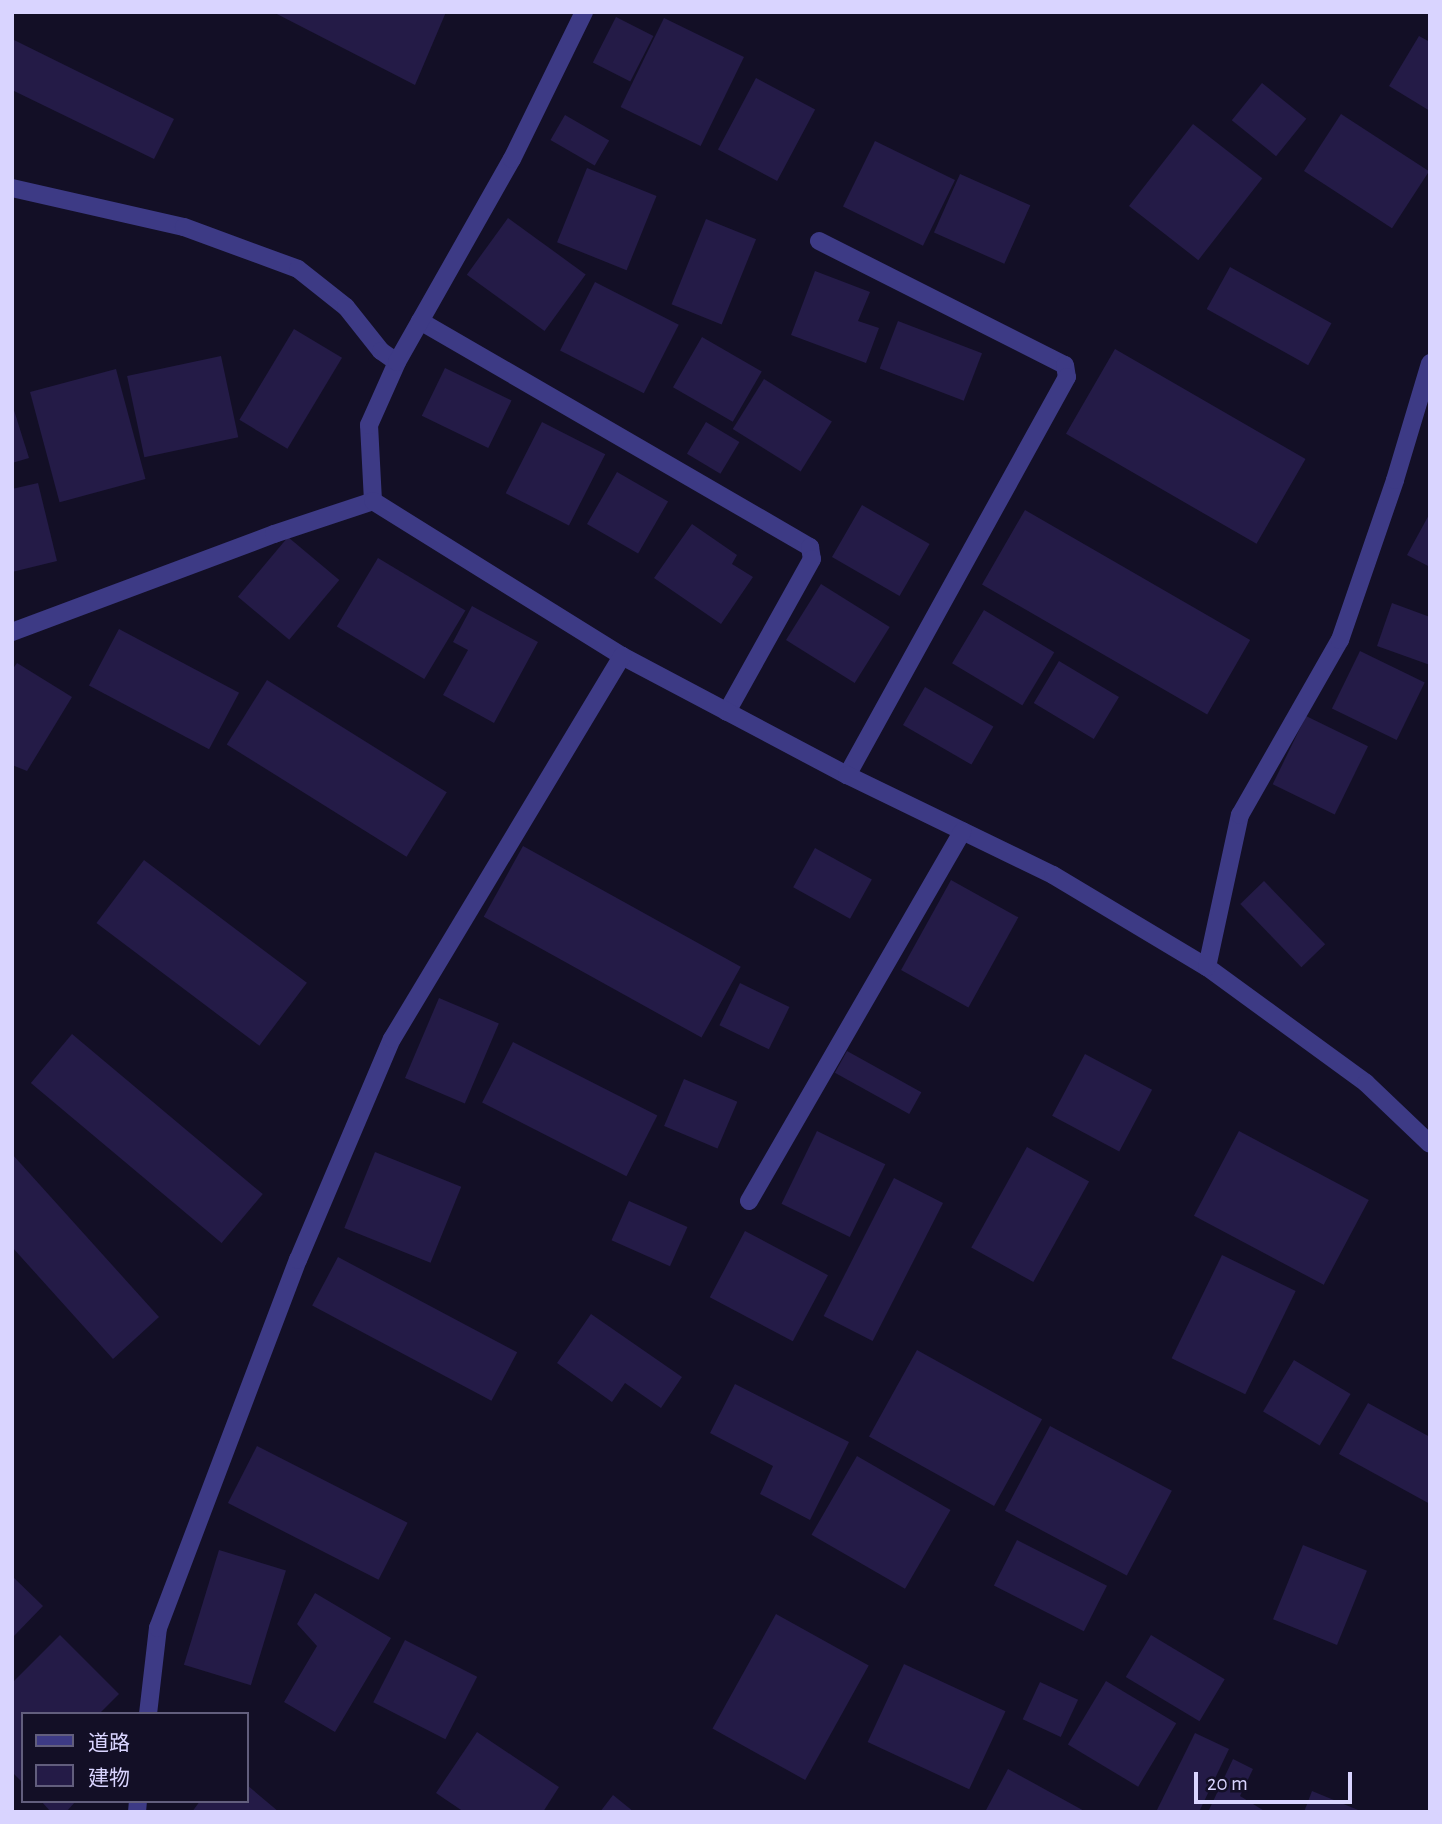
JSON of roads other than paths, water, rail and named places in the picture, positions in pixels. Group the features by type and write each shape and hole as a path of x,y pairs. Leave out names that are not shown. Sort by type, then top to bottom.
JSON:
{"street":[{"path":"373,501 369,425 397,362 512,159 584,12"},
{"path":"12,188 184,227 298,269 346,306 381,351 397,362"},
{"path":"819,241 1065,365 1067,376 847,775"},
{"path":"420,321 810,547 812,559 727,712"},
{"path":"1206,967 1240,815 1340,640 1430,363"},
{"path":"12,632 274,534 373,501"},
{"path":"373,501 622,656 847,775 1053,876 1206,967 1366,1083 1430,1144"},
{"path":"148,1712 158,1628 298,1260 393,1039 622,656"},
{"path":"749,1201 963,831"}]}
